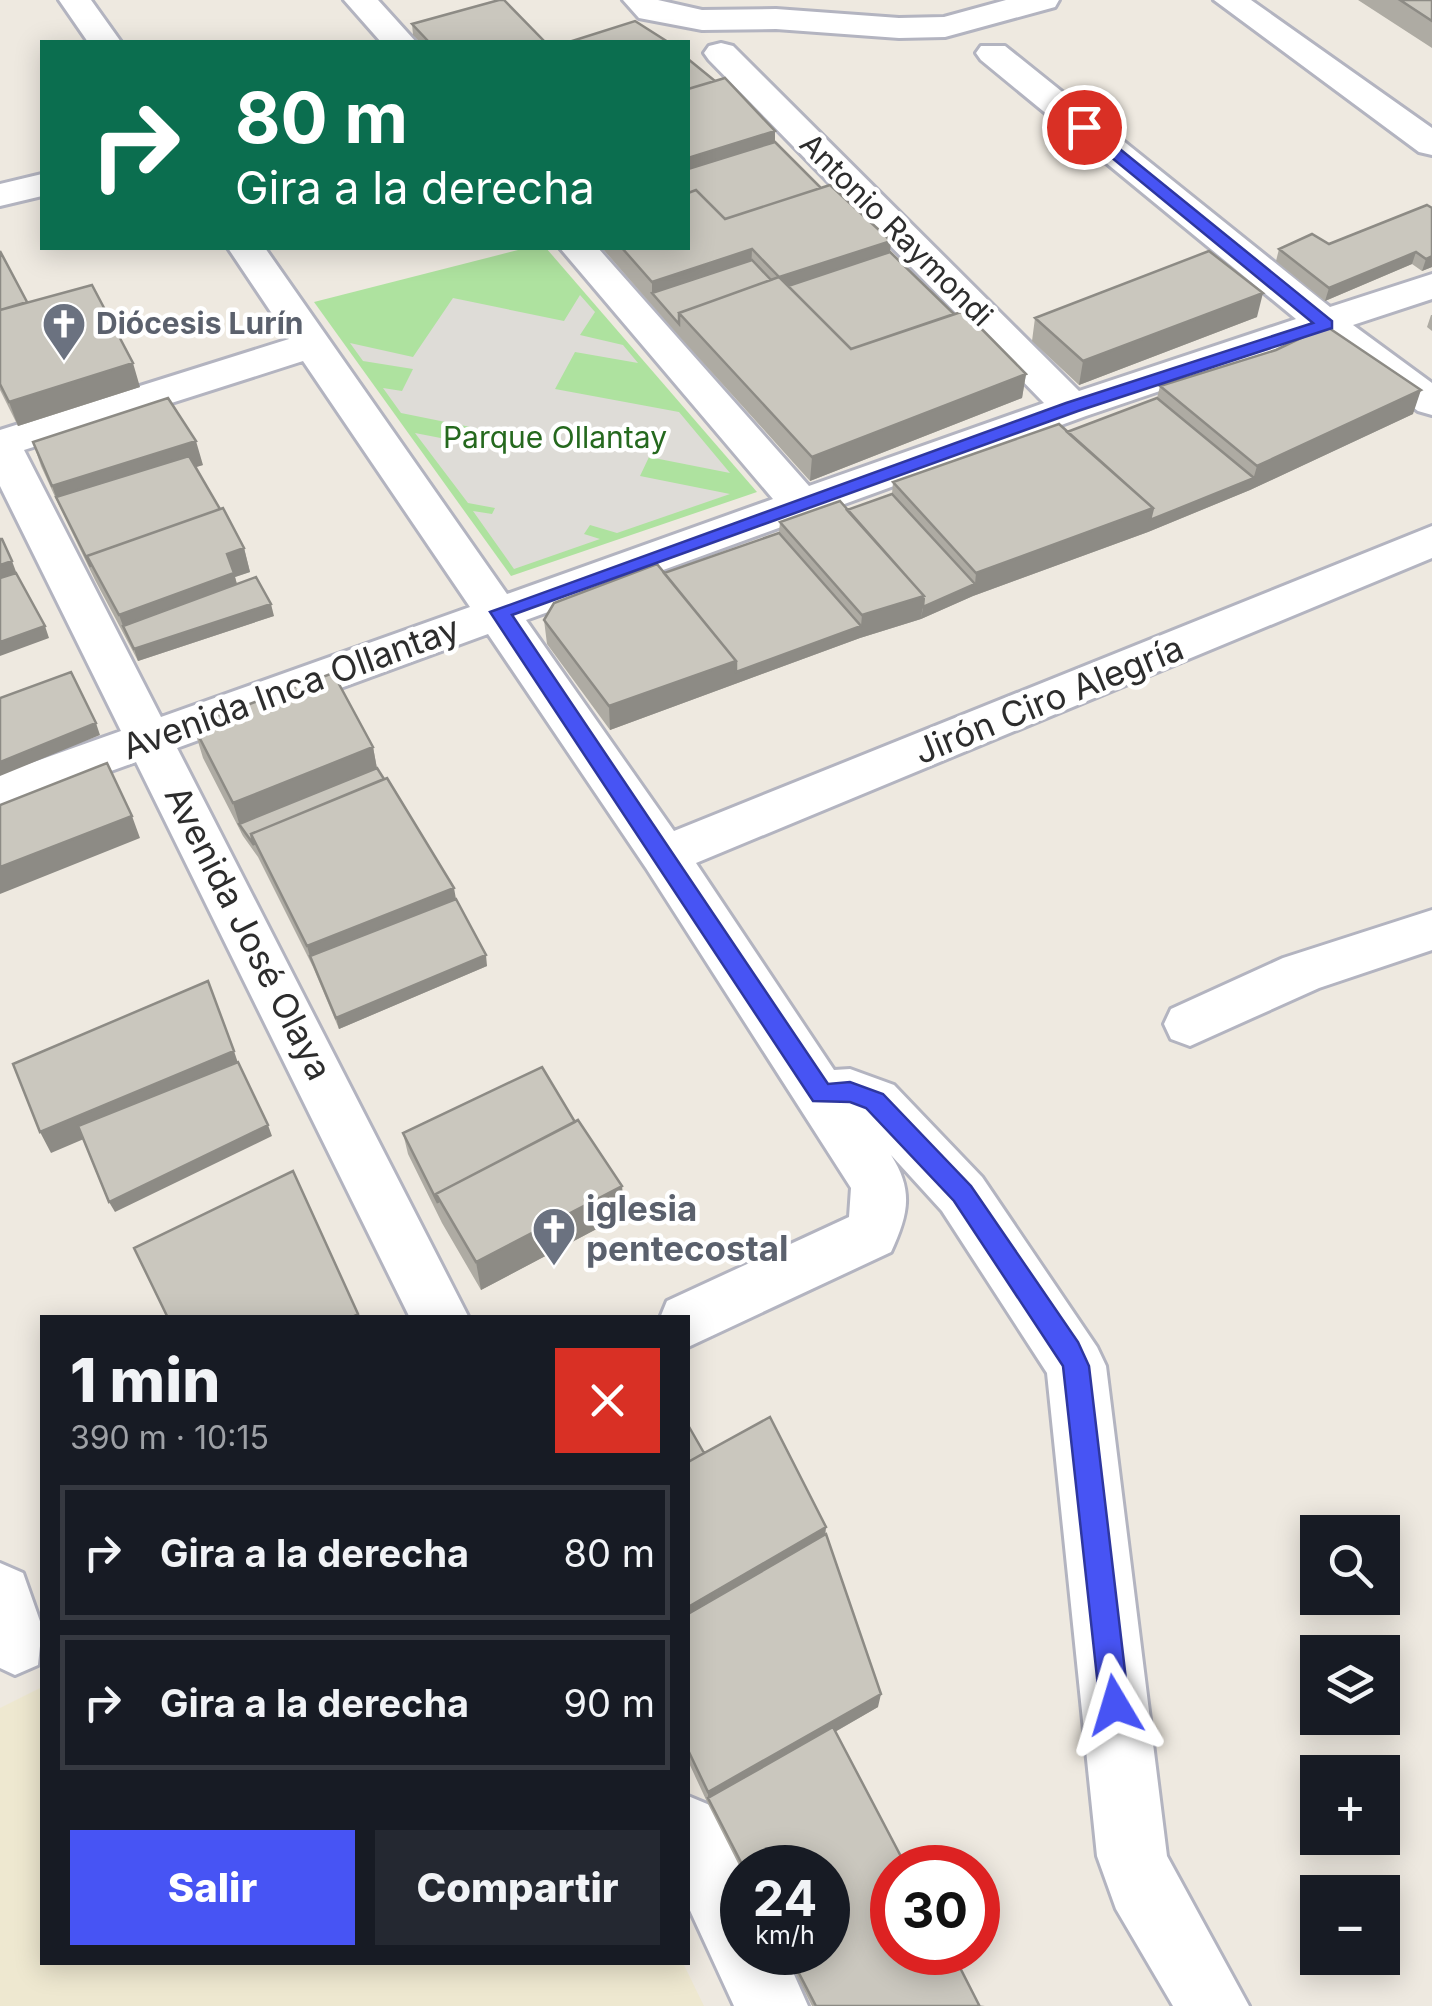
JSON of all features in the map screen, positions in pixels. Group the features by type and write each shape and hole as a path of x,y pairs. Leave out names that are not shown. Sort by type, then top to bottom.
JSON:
{"street":[{"path":"75,0 103,40"},
{"path":"360,0 396,40"},
{"path":"645,6 702,20 776,18 945,27 1043,0"},
{"path":"1230,0 1432,144"},
{"name":"Antonio Raymondi","path":"720,53 1072,407"},
{"path":"993,53 1326,324 1432,402"},
{"path":"0,195 40,185"},
{"path":"247,250 500,612 878,1184 881,1209 871,1234 690,1319"},
{"path":"580,250 801,504"},
{"name":"Avenida Inca Ollantay","path":"0,792 1072,407 1432,286"},
{"path":"0,444 315,344"},
{"name":"Avenida José Olaya","path":"0,444 439,1315"},
{"name":"Jirón Ciro Alegría","path":"664,855 1432,541"},
{"path":"1190,1024 1301,973 1432,930"},
{"path":"822,1094 850,1092 874,1101 962,1194 1076,1366 1132,1856 1141,1884 1213,2006"},
{"path":"690,1834 720,1898"},
{"path":"757,1975 772,2006"}],"shaded area":[{"name":"Parque Ollantay","path":"580,295 595,312 580,335 623,345 638,363 575,352 555,389 679,412 730,473 649,457 640,476 730,494 617,533 590,525 584,534 600,539 514,569 473,511 492,514 495,508 468,503 415,433 492,448 500,433 401,413 383,388 402,391 413,369 363,361 350,343 413,357 453,298 564,321"},
{"path":"40,1688 40,1965 684,1965 704,2006 0,2006 0,1708"}],"green space":[{"name":"Parque Ollantay","path":"518,250 548,250 757,492 511,576 314,302"}],"building":[{"path":"504,0 543,40 427,40 412,24"},
{"path":"1400,0 1432,0 1432,21"},
{"path":"635,21 665,40 575,40"},
{"path":"690,61 715,81 690,88"},
{"path":"725,78 775,131 690,157 690,88"},
{"path":"775,142 821,188 725,219 696,190 690,192 690,168"},
{"path":"830,185 891,241 779,277 752,249 652,282 624,250 690,250 690,192 696,190 725,219"},
{"path":"1427,205 1432,208 1432,256 1426,259 1416,252 1329,288 1279,249 1312,234 1329,244"},
{"path":"0,251 27,302 0,310"},
{"path":"1209,251 1263,293 1083,361 1035,318"},
{"path":"890,252 954,314 851,349 788,286"},
{"path":"752,260 771,280 679,313 679,324 652,293"},
{"path":"779,277 851,349 964,311 1026,374 812,457 679,313"},
{"name":"Diócesis Lurín","path":"92,285 133,363 9,402 0,384 0,310"},
{"path":"1326,326 1421,390 1257,466 1160,386 1276,350"},
{"path":"168,398 196,441 52,486 33,442"},
{"path":"1157,398 1254,478 1150,520 1153,508 1067,432"},
{"path":"1059,424 1153,508 976,573 893,482"},
{"path":"189,456 220,509 87,556 91,567 56,497"},
{"path":"892,494 975,584 923,607 924,596 847,510"},
{"path":"840,501 924,596 862,615 780,522"},
{"path":"223,508 244,548 227,554 234,573 119,615 87,556"},
{"path":"779,533 861,626 736,672 736,661 664,573"},
{"path":"0,539 12,561 0,565"},
{"path":"657,564 736,661 609,706 544,620 554,603"},
{"path":"16,573 45,626 0,642 0,578"},
{"path":"256,577 271,604 134,649 123,626"},
{"path":"71,672 96,723 0,762 0,698"},
{"path":"333,673 373,747 233,803 193,725"},
{"path":"107,763 132,816 0,867 0,805"},
{"path":"377,768 384,779 251,834 254,845 239,824"},
{"path":"387,778 454,888 307,946 251,834"},
{"path":"456,899 486,955 336,1018 310,956"},
{"path":"208,981 234,1051 40,1132 13,1064"},
{"path":"238,1062 268,1125 109,1202 78,1126"},
{"path":"542,1067 575,1122 436,1194 438,1203 403,1133"},
{"path":"578,1120 622,1186 476,1262 436,1194"},
{"path":"293,1171 358,1314 167,1315 134,1248"},
{"path":"770,1417 826,1527 690,1606 690,1461"},
{"path":"690,1428 704,1453 690,1461"},
{"path":"826,1534 881,1694 708,1792 690,1754 690,1613"},
{"path":"833,1727 895,1845 870,1845 870,1975 964,1975 979,2005 816,2006 800,1975 850,1975 850,1845 732,1845 708,1798"}],"place":[{"name":"Diócesis Lurín","path":"64,362"},
{"name":"iglesia pentecostal","path":"554,1267"}],"route":[{"path":"1084,127 1326,324 1072,407 500,612 822,1094 850,1092 874,1101 962,1194 1069,1351 1076,1366 1115,1705"}]}
